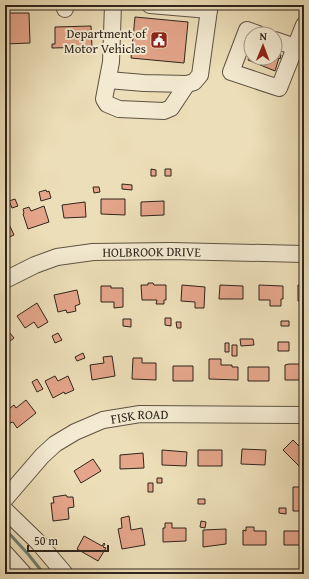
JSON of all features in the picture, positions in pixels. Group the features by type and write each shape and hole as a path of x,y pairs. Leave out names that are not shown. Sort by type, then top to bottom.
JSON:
{"street":[{"path":"113,5 111,62 104,99 106,104 119,109 164,112 171,108 187,84"},
{"path":"108,80 187,84 194,82 200,75 210,7 150,5"},
{"path":"243,42 231,72 279,88 304,25"},
{"path":"283,43 295,47"},
{"name":"HOLBROOK DRIVE","path":"5,280 35,265 57,257 93,252 171,251 304,254"},
{"name":"FISK ROAD","path":"5,499 42,456 55,444 75,432 103,420 140,414 304,415"},
{"path":"5,510 38,542 65,574"},
{"path":"5,553 24,574"}],"building":[{"path":"5,13 29,13 30,43 5,44"},
{"name":"Department of Motor Vehicles","path":"135,17 188,22 184,63 131,58"},
{"path":"91,26 92,47 52,48 52,44 55,44 55,27"},
{"path":"263,66 277,66 275,71"},
{"path":"151,169 156,170 156,176 151,176"},
{"path":"165,169 171,169 171,176 165,176"},
{"path":"122,184 132,185 132,190 122,189"},
{"path":"93,187 99,187 100,192 94,193"},
{"path":"46,190 47,192 49,191 51,198 41,201 39,192"},
{"path":"15,199 18,206 12,208 9,201"},
{"path":"101,199 125,199 125,215 101,214"},
{"path":"164,201 164,215 141,216 141,202"},
{"path":"85,202 86,217 64,218 62,205"},
{"path":"44,206 49,222 28,229 23,214 23,209 29,207 31,211"},
{"path":"8,222 14,235 5,239 5,223"},
{"path":"148,283 153,283 154,285 166,285 166,300 164,300 164,304 156,304 157,300 142,300 141,285 148,285"},
{"path":"182,285 205,287 204,308 195,308 195,302 181,301"},
{"path":"220,285 243,286 243,299 219,299"},
{"path":"259,285 283,286 283,299 281,299 281,306 270,306 270,300 259,300"},
{"path":"298,285 304,285 304,301 298,301"},
{"path":"101,286 123,288 123,307 114,308 114,302 101,302"},
{"path":"77,290 80,304 75,306 76,311 67,313 66,310 58,312 54,295"},
{"path":"37,303 48,322 38,328 34,322 25,328 17,316"},
{"path":"165,318 171,318 171,326 165,325"},
{"path":"123,319 131,319 131,327 123,326"},
{"path":"281,321 289,321 289,326 281,326"},
{"path":"176,322 181,322 181,328 177,328"},
{"path":"5,327 14,338 5,345"},
{"path":"58,333 62,340 55,343 52,336"},
{"path":"240,339 253,339 254,345 241,346"},
{"path":"278,342 289,342 289,351 278,351"},
{"path":"225,343 229,343 229,352 225,352"},
{"path":"232,345 237,345 237,356 232,356"},
{"path":"83,353 85,358 77,361 75,357"},
{"path":"112,356 115,376 92,380 90,365 104,363 103,357"},
{"path":"133,358 142,358 142,363 156,363 156,380 132,379"},
{"path":"209,359 221,359 221,365 232,365 232,367 238,367 238,380 209,379"},
{"path":"304,364 304,380 285,380 285,365"},
{"path":"173,366 193,366 193,381 173,381"},
{"path":"248,367 269,367 269,381 248,381"},
{"path":"55,376 58,381 68,376 74,390 65,394 64,392 53,398 45,381"},
{"path":"37,379 43,389 37,392 32,382"},
{"path":"26,400 36,413 17,428 13,422 10,423 5,416 5,412 14,405 16,408"},
{"path":"293,440 304,451 304,464 302,463 299,466 283,450"},
{"path":"242,449 266,450 265,465 241,464"},
{"path":"162,450 187,452 186,466 162,465"},
{"path":"198,450 222,450 222,466 198,466"},
{"path":"143,453 144,468 120,469 120,455"},
{"path":"93,459 101,471 81,483 74,471"},
{"path":"157,478 162,478 162,483 157,483"},
{"path":"148,483 153,483 153,492 148,492"},
{"path":"293,487 304,487 304,511 293,511"},
{"path":"66,495 67,497 73,497 74,507 68,508 69,519 53,521 51,503 54,503 53,497"},
{"path":"198,499 205,499 205,504 198,504"},
{"path":"279,508 286,508 286,514 279,513"},
{"path":"129,516 131,530 142,528 145,545 122,549 118,529 122,528 121,518"},
{"path":"201,521 206,522 205,528 200,527"},
{"path":"165,523 172,523 172,528 186,528 186,541 163,542 163,528 165,528"},
{"path":"246,527 254,527 254,531 266,531 266,545 243,545 243,530 246,531"},
{"path":"226,529 226,544 203,547 203,530"},
{"path":"284,531 304,531 304,545 284,545"},
{"path":"84,536 102,546 104,543 105,544 103,547 106,548 98,561 77,549"}],"waterway":[{"path":"5,529 44,574"}],"place":[{"name":"Department of Motor Vehicles","path":"159,40"}]}
